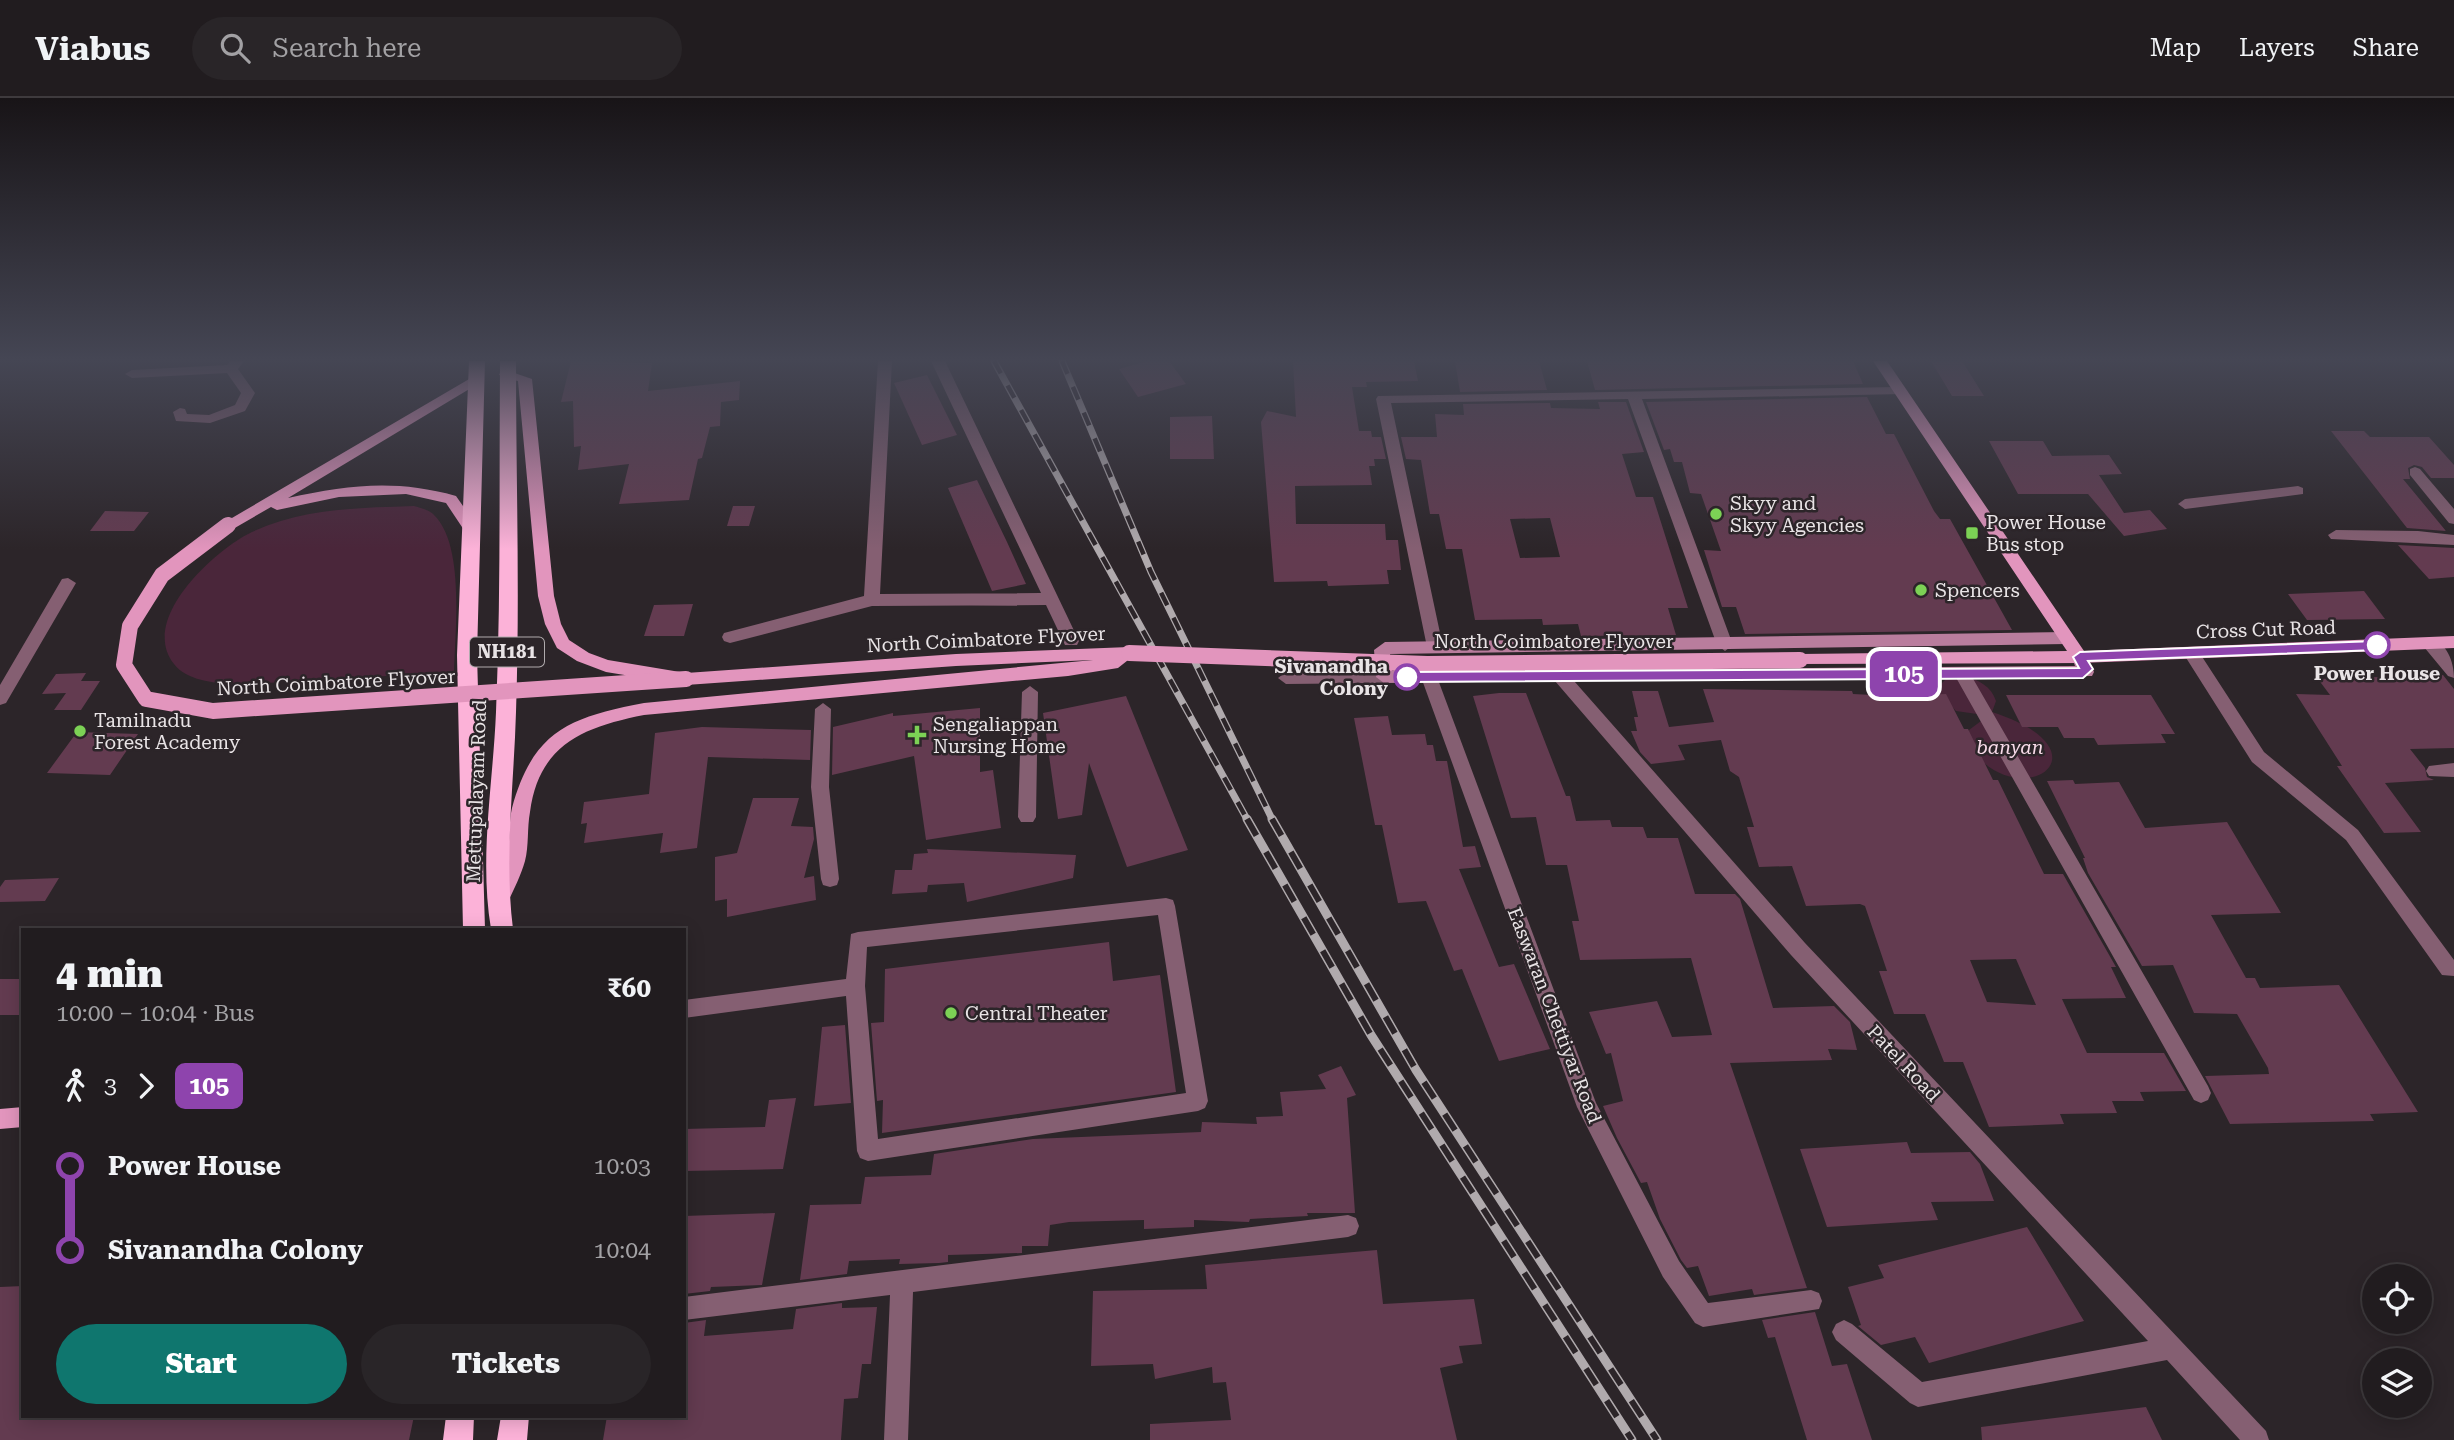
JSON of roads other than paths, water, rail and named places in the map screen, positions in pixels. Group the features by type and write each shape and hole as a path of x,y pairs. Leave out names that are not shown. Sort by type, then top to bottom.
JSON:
{"highway":[{"name":"Mettupalayam Road","path":"474,424 467,655 474,928"},
{"name":"Mettupalayam Road","path":"502,928 498,904 508,573 507,424"},
{"path":"458,1440 460,1418"},
{"path":"512,1440 515,1418"}],"main road":[{"name":"North Coimbatore Flyover","path":"401,424 374,443 228,525 162,575 130,626 124,665 146,699 213,711 956,660 1129,653 1427,664 2080,657"},
{"path":"530,424 546,596 553,624 563,644 583,657 606,666 686,679"},
{"path":"1921,424 2080,657"},
{"name":"North Coimbatore Flyover","path":"250,513 339,492 406,489 451,499 469,526"},
{"name":"Cross Cut Road","path":"2080,657 2454,642"},
{"path":"498,904 516,860 520,809 536,770 553,742 598,718 644,709 1068,670 1112,664 1129,653"},
{"path":"0,1119 21,1117"}],"street":[{"path":"872,600 882,424"},
{"path":"968,424 1071,641"},
{"path":"1388,424 1435,647"},
{"path":"1644,424 1725,645"},
{"path":"2415,472 2454,519"},
{"path":"2185,504 2298,491"},
{"path":"2336,535 2418,536 2454,540"},
{"path":"0,699 68,583"},
{"path":"730,637 872,600 1053,599"},
{"path":"1384,677 1383,648 2067,638"},
{"path":"2430,643 2454,672"},
{"path":"2190,653 2258,757 2352,835 2449,969"},
{"path":"1286,678 2086,672 2080,657"},
{"path":"1962,674 2201,1093"},
{"name":"Easwaran Chettiyar Road","path":"1429,677 1587,1107 1671,1269 1703,1315 1811,1301"},
{"name":"Patel Road","path":"1561,677 1798,949 2257,1440"},
{"path":"1027,817 1030,692"},
{"path":"823,709 821,787 830,879"},
{"path":"2435,771 2454,770"},
{"path":"1166,906 1198,1101 868,1151 855,986 858,940 1166,906"},
{"path":"686,1009 855,986"},
{"path":"686,1309 1348,1226"},
{"path":"895,1440 902,1283"},
{"path":"1844,1332 1918,1395 2171,1348"}],"railway":[{"path":"1029,424 1248,821"},
{"path":"1088,424 1151,572 1272,819"},
{"path":"1247,819 1371,1035 1632,1440"},
{"path":"1272,819 1416,1070 1657,1440"}],"place":[{"name":"Skyy and Skyy Agencies","path":"1716,514"},
{"name":"Power House Bus stop","path":"1972,533"},
{"name":"Spencers","path":"1921,590"},
{"name":"Power House","path":"2377,645"},
{"name":"Sivanandha Colony","path":"1407,677"},
{"name":"Tamilnadu Forest Academy","path":"80,731"},
{"name":"Sengaliappan Nursing Home","path":"917,735"},
{"name":"Central Theater","path":"951,1013"}],"park label":[{"name":"banyan","path":"2010,747"}]}
